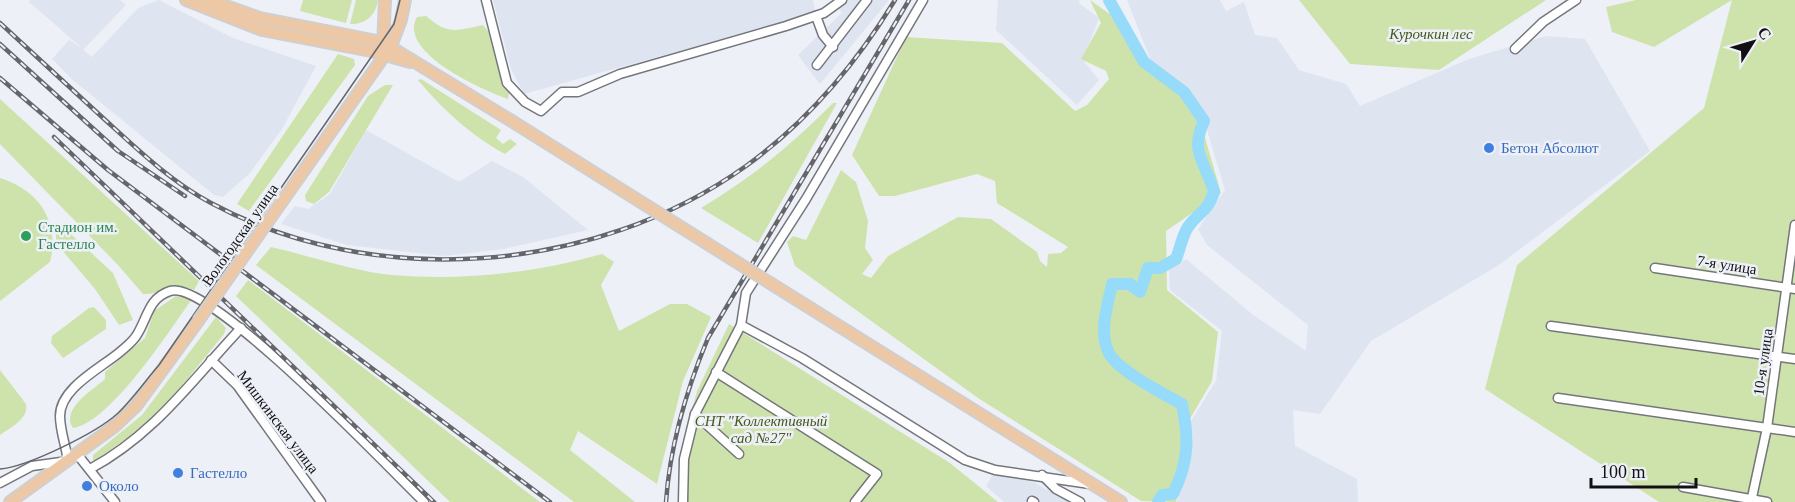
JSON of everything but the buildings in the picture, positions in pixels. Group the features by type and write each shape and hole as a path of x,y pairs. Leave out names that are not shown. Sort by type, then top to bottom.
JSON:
{"main road":[{"path":"186,0 262,30 386,47"},
{"path":"209,0 260,18 386,47 423,66 1121,502"},
{"path":"385,0 386,47"},
{"name":"Вологодская улица","path":"10,502 115,426 147,394 300,176 386,47 401,20 405,0"}],"street":[{"path":"486,0 507,83 525,102 541,111 562,92 579,92 620,74 816,16 837,2"},
{"path":"817,65 867,0"},
{"path":"683,502 684,459 695,414 741,325 746,293 806,199 923,0"},
{"path":"1515,49 1543,22 1576,0"},
{"path":"816,16 823,35 833,47"},
{"name":"10-я улица","path":"1751,501 1767,428 1777,356 1791,288 1795,225"},
{"name":"7-я улица","path":"1655,268 1791,288"},
{"path":"0,483 32,466 68,461 59,418 60,408 76,387 133,341 155,300 168,291 184,291 216,308 241,328 424,502"},
{"path":"741,325 802,358 965,460 995,470 1094,485"},
{"path":"1551,326 1795,359"},
{"path":"90,469 118,452 168,411 241,328"},
{"name":"Мишкинская улица","path":"211,360 237,385 321,502"},
{"path":"716,372 877,474 855,502"},
{"path":"1558,398 1795,432"},
{"path":"695,414 739,454"},
{"path":"77,454 115,502"},
{"path":"1042,476 1056,489 1080,502"},
{"path":"1683,487 1751,501 1767,502"}],"shaded area":[{"path":"30,0 120,0 126,5 83,50 92,57 138,8 159,0 233,38 316,66 282,129 250,173 223,197 214,195 73,80 52,59 69,40 82,48 29,2"},
{"path":"493,0 813,0 815,13 524,94 511,69"},
{"path":"833,0 889,0 820,84 798,55 842,13"},
{"path":"998,0 1079,0 1080,4 1099,18 1083,60 1099,80 1077,105 996,30"},
{"path":"1127,0 1220,0 1226,11 1244,2 1255,35 1277,38 1299,70 1346,84 1360,106 1469,59 1546,36 1585,39 1650,151 1499,265 1371,341 1320,414 1293,410 1295,446 1357,479 1358,502 1177,502 1191,453 1189,424 1216,381 1222,331 1170,290 1169,269 1186,259 1252,314 1306,351 1308,325 1207,245 1198,229 1225,190 1207,130 1206,114 1188,89 1151,61"},
{"path":"366,130 459,182 492,161 523,177 588,230 504,249 444,256 347,245 281,224 295,206 308,209 330,194"},
{"path":"992,476 1014,476 1035,483 1070,502 1004,502 986,486"}],"green space":[{"path":"303,0 352,0 346,23 300,11"},
{"path":"356,0 378,0 369,18 360,23 350,24"},
{"path":"1090,0 1121,22 1148,72 1168,75 1199,117 1221,193 1166,231 1167,290 1218,332 1212,381 1187,424 1189,455 1176,502 1141,501 978,398 795,266 787,242 793,236 806,240 841,170 856,182 868,221 865,248 873,260 862,274 871,278 888,256 958,217 991,219 1037,252 1040,261 1047,267 1048,254 1061,253 1068,247 997,203 995,181 977,174 895,196 879,196 852,155 906,37 1002,43 1075,111 1087,105 1109,79 1106,71 1081,59 1101,23"},
{"name":"Курочкин лес","path":"1299,0 1546,0 1439,70 1350,64"},
{"path":"1636,0 1732,0 1654,47 1612,32 1606,7"},
{"path":"1732,0 1795,0 1795,502 1659,502 1485,389 1517,265 1704,108"},
{"path":"426,16 440,26 452,30 483,25 488,31 509,92 508,99 463,78 430,56 419,43 414,30 417,17"},
{"path":"338,54 354,59 355,65 249,211 237,204"},
{"path":"421,79 501,130 496,138 503,144 510,139 517,144 505,154 481,139 437,101 418,80"},
{"path":"385,85 393,85 329,192 314,204 306,201 305,195 368,96"},
{"path":"0,99 199,281 194,290 172,287 151,294 143,294 118,265 0,144"},
{"path":"833,103 837,103 758,243 701,208 771,160"},
{"name":"Стадион им. Гастелло","path":"0,178 14,183 36,199 49,221 52,247 50,262 0,301"},
{"path":"56,224 61,225 113,273 133,320 119,325 95,289 56,243"},
{"path":"271,247 363,270 418,277 472,276 525,271 602,254 614,262 601,285 619,331 670,304 687,304 711,317 683,381 657,484 578,431 570,450 635,502 574,502 256,265"},
{"path":"248,280 540,502 450,502 236,296"},
{"path":"176,296 192,299 138,373 104,410 88,422 73,428 70,421 74,407 105,379 105,372 145,338 154,311"},
{"path":"94,307 106,320 106,329 63,358 51,343 52,336 89,308"},
{"path":"216,317 226,328 224,334 167,404 140,429 93,462 93,455 142,415"},
{"name":"СНТ \"Коллективный сад №27\"","path":"729,324 950,463 998,502 679,502 680,455 697,391"},
{"path":"0,370 26,404 26,409 22,419 0,435"}],"waterway":[{"path":"1109,0 1144,62 1184,92 1204,121 1198,141 1198,150 1214,192 1209,204 1186,231 1176,259 1160,268 1148,268 1140,292 1130,284 1112,284 1106,309 1104,337 1114,360 1142,382 1182,404 1186,428 1185,460 1173,494 1162,495 1158,502"}],"tram line":[{"path":"0,469 43,456 78,439 107,422 133,397 159,365 394,24 400,0"}],"railway":[{"path":"0,23 154,164 211,203 275,231 343,250 413,258 483,258 554,248 622,230 686,202 746,166 790,130 829,90 864,47 895,0"},
{"path":"666,502 671,459 680,418 708,338 909,0"},
{"path":"0,44 118,151 185,196"},
{"path":"0,78 108,170 550,502"},
{"path":"54,137 434,502"}],"place":[{"name":"Бетон Абсолют","path":"1489,148"},
{"name":"Стадион им. Гастелло","path":"26,236"},
{"name":"Гастелло","path":"178,473"},
{"name":"Около","path":"87,486"}]}
